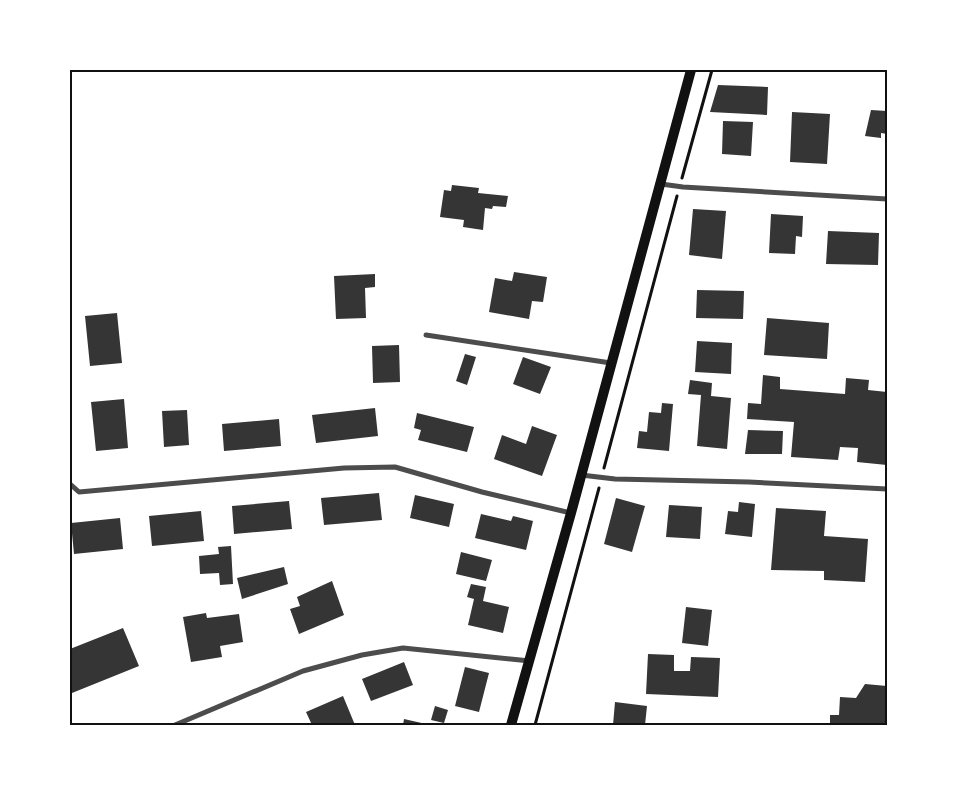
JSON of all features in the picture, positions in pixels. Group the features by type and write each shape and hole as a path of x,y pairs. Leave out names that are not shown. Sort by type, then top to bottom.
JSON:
{"main road":[{"path":"511,725 571,513 691,70"}],"street":[{"path":"661,184 680,187 887,199"},
{"path":"426,335 612,363"},
{"path":"70,484 79,492 114,491 211,479 344,468 395,467 571,513"},
{"path":"581,475 601,478 887,488"},
{"path":"175,725 303,672 362,655 403,648 530,661"}],"path":[{"path":"535,725 712,70"}],"building":[{"path":"718,85 768,87 767,115 710,112"},
{"path":"871,110 887,111 887,134 881,133 881,138 865,136"},
{"path":"792,112 830,114 827,164 790,162"},
{"path":"723,121 753,122 751,156 722,154"},
{"path":"452,185 479,188 478,193 508,196 506,207 493,206 492,209 485,208 483,230 463,227 464,220 440,217 444,190 451,191"},
{"path":"693,209 726,211 722,259 689,255"},
{"path":"771,214 803,216 802,237 796,236 795,254 769,253"},
{"path":"828,231 879,233 878,265 826,264"},
{"path":"514,272 547,277 543,302 532,301 529,319 489,312 495,278 512,281"},
{"path":"375,274 375,287 365,288 366,318 336,319 334,276"},
{"path":"697,290 744,291 743,319 696,318"},
{"path":"117,313 122,363 90,366 85,316"},
{"path":"767,318 829,323 827,359 764,355"},
{"path":"697,341 732,343 731,374 695,372"},
{"path":"399,345 400,382 373,383 372,346"},
{"path":"465,354 476,357 467,385 456,381"},
{"path":"523,357 551,367 540,394 513,384"},
{"path":"763,375 780,377 780,389 845,394 846,378 869,380 868,390 887,392 887,465 857,462 858,448 840,447 838,460 791,457 794,422 747,419 748,403 761,404"},
{"path":"690,380 712,383 711,396 731,398 727,449 697,446 701,395 688,394"},
{"path":"124,399 128,448 96,451 91,402"},
{"path":"662,403 673,404 669,451 637,448 639,431 647,432 649,412 661,413"},
{"path":"375,408 378,436 316,443 312,415"},
{"path":"187,410 189,445 164,447 162,411"},
{"path":"417,413 474,427 467,452 418,440 421,430 414,428"},
{"path":"279,419 281,446 224,451 222,424"},
{"path":"532,426 557,435 542,476 494,459 502,435 526,444"},
{"path":"748,430 783,431 782,454 745,454"},
{"path":"379,493 382,520 324,525 321,498"},
{"path":"415,495 454,504 449,527 410,518"},
{"path":"616,498 645,506 632,552 604,544"},
{"path":"289,501 292,529 234,534 232,506"},
{"path":"739,502 755,504 752,537 725,534 728,511 738,512"},
{"path":"669,505 702,507 700,539 666,537"},
{"path":"776,508 826,511 824,536 868,539 865,582 824,580 824,571 771,570"},
{"path":"201,511 204,541 152,546 149,516"},
{"path":"481,514 511,521 513,516 533,521 526,550 475,538"},
{"path":"120,518 123,549 74,554 71,523"},
{"path":"231,546 233,584 220,585 219,573 200,574 199,556 219,554 218,547"},
{"path":"461,552 492,560 486,581 456,574"},
{"path":"284,567 288,584 242,599 237,578"},
{"path":"332,581 344,615 299,634 290,609 300,606 297,597"},
{"path":"471,584 486,587 483,601 509,607 503,633 468,625 474,599 467,597"},
{"path":"686,607 712,610 708,646 682,643"},
{"path":"206,613 207,618 239,614 243,642 220,646 222,657 191,662 183,617"},
{"path":"123,628 139,666 72,693 70,687 70,649"},
{"path":"648,654 674,655 674,671 690,671 691,657 720,658 718,697 646,694"},
{"path":"404,662 413,685 371,701 362,679"},
{"path":"465,667 489,673 479,712 455,706"},
{"path":"865,684 887,686 887,725 830,725 830,715 839,715 840,697 856,698"},
{"path":"343,696 355,725 312,725 306,712"},
{"path":"615,702 647,706 645,725 613,725"},
{"path":"435,706 448,710 444,723 431,720"},
{"path":"404,719 426,724 426,725 403,725"}]}
